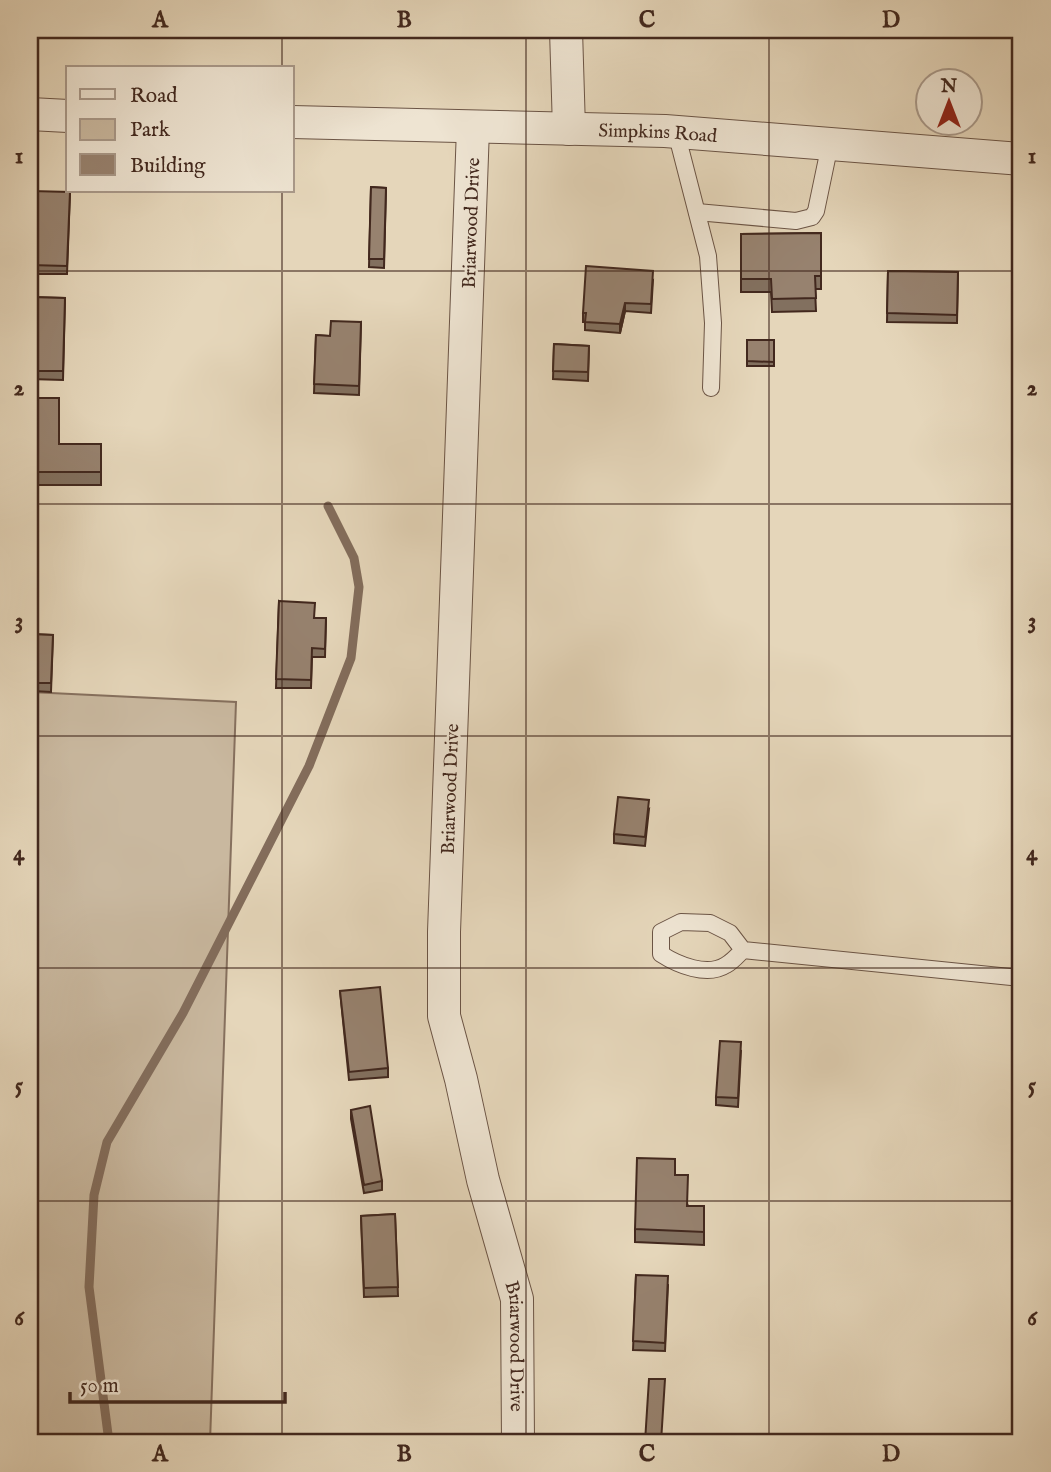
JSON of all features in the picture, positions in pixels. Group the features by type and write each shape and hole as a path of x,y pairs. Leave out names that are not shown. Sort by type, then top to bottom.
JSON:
{"street":[{"path":"566,30 569,130"},
{"path":"30,114 66,116"},
{"name":"Simpkins Road","path":"294,122 676,132 1021,159"},
{"name":"Briarwood Drive","path":"473,128 444,932 444,1016 483,1180 517,1299 519,1442"}],"lane":[{"path":"676,132 708,256 713,323 711,388"},
{"path":"697,212 796,221 812,217 816,211 830,144"},
{"path":"743,950 724,967 699,970 676,964 662,954 662,932 681,922 710,923 730,933 743,950 1021,978"}],"green space":[{"path":"30,692 236,702 210,1442 30,1442"}],"building":[{"path":"371,187 386,188 384,259 369,259"},
{"path":"31,191 70,192 67,266 30,265"},
{"path":"821,233 821,276 815,276 816,298 772,299 771,279 741,279 741,234"},
{"path":"586,266 653,271 651,304 625,303 620,324 585,322 586,313 583,313"},
{"path":"888,271 958,272 957,315 887,313"},
{"path":"30,297 65,298 63,371 30,371"},
{"path":"331,321 361,322 359,386 314,384 316,335 330,336"},
{"path":"747,340 774,340 774,362 747,361"},
{"path":"554,344 589,346 588,372 553,371"},
{"path":"30,398 59,398 59,444 101,444 101,472 30,472"},
{"path":"279,601 315,603 314,618 326,618 325,649 312,648 311,680 276,679"},
{"path":"30,634 53,635 51,683 34,683 34,694 30,693"},
{"path":"618,797 649,800 645,837 614,834"},
{"path":"380,987 388,1068 349,1072 340,991"},
{"path":"720,1041 741,1042 738,1098 716,1097"},
{"path":"370,1106 382,1181 364,1185 351,1110"},
{"path":"637,1158 675,1159 675,1175 688,1175 687,1206 704,1206 704,1232 635,1229"},
{"path":"395,1214 398,1287 364,1288 361,1216"},
{"path":"636,1275 668,1276 665,1343 633,1341"},
{"path":"649,1379 665,1379 661,1442 645,1442"}],"waterway":[{"path":"109,1442 89,1287 94,1195 107,1142 183,1013 309,766 351,658 359,587 354,558 328,506"}]}
